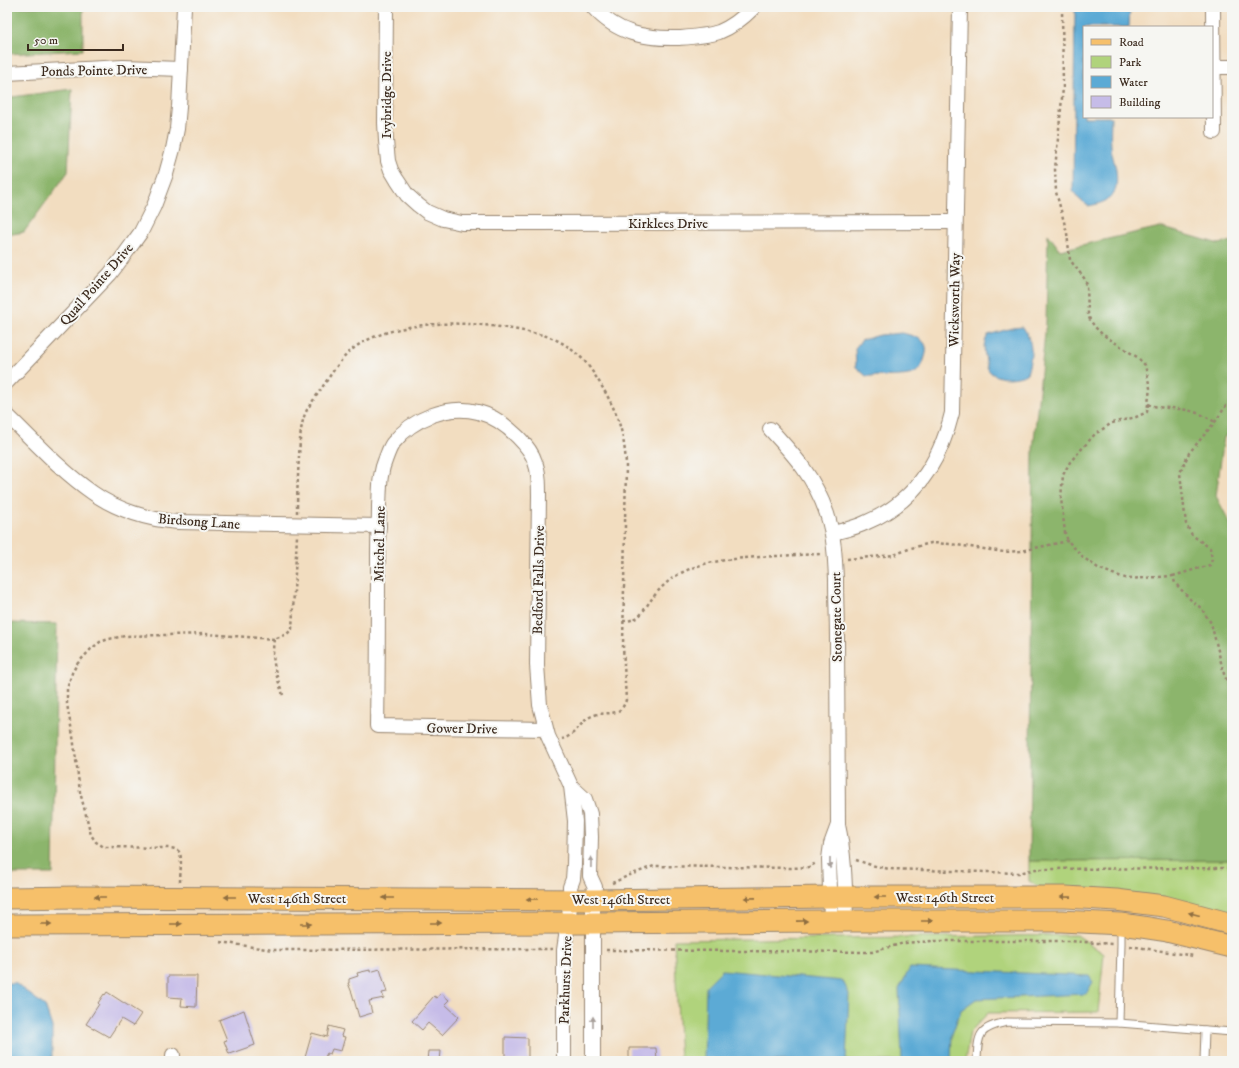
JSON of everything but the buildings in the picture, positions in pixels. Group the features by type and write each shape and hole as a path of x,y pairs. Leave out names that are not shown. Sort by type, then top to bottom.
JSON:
{"main road":[{"name":"West 146th Street","path":"7,898 79,896 593,900 837,897 1088,898 1164,906 1232,924"},
{"name":"West 146th Street","path":"7,925 1054,921 1121,924 1166,931 1232,947"}],"street":[{"name":"Quail Pointe Drive","path":"7,382 110,274 141,232 154,206 166,174 177,129 184,7"},
{"name":"Ivybridge Drive","path":"386,7 385,135 388,161 396,180"},
{"path":"593,7 611,24 634,34 653,38 704,36 718,32 741,19 754,7"},
{"name":"Wicksworth Way","path":"833,532 849,529 877,518 907,496 920,483 931,468 948,430 952,413 960,7"},
{"path":"1214,7 1214,132"},
{"name":"Ponds Pointe Drive","path":"7,73 123,67 181,69"},
{"path":"1213,67 1232,67"},
{"name":"Kirklees Drive","path":"396,180 407,195 427,212 443,219 462,223 955,222"},
{"name":"Mitchel Lane","path":"378,726 378,526 380,475 393,443 403,432 432,415 448,411 462,410"},
{"name":"Bedford Falls Drive","path":"462,410 477,412 502,423 512,431 530,452 537,467 539,495 537,665 540,705 546,729 560,764 571,786 575,821 573,879 570,887 571,899"},
{"name":"Birdsong Lane","path":"7,414 78,482 93,493 124,510 163,521 378,526"},
{"name":"Stonegate Court","path":"770,429 808,473 819,493 833,532 837,610 838,825 842,844 837,897 838,921"},
{"name":"Gower Drive","path":"378,726 546,729"},
{"name":"Bedford Falls Drive","path":"571,786 585,799 590,814 590,876 595,887 593,900"},
{"name":"Parkhurst Drive","path":"564,1061 564,950 571,899"},
{"name":"Parkhurst Drive","path":"593,900 593,1061"}],"lane":[{"path":"1119,1023 1121,924"},
{"path":"977,1061 979,1038 984,1029 1007,1022 1119,1023 1232,1032"},
{"path":"1204,1061 1205,1030"}],"path":[{"path":"1062,7 1063,88 1055,169 1056,192 1067,233 1070,260 1084,278 1087,285 1088,314 1090,320 1102,334 1145,364 1150,388 1147,412 1136,418 1112,423 1095,434 1070,462 1063,475 1061,498 1065,533 1068,541 1084,558 1098,568 1128,579 1172,576 1210,565 1212,554 1210,548 1192,535 1186,524 1180,473 1189,453 1215,422 1232,397"},
{"path":"1148,404 1155,408 1187,410 1204,415 1215,422"},
{"path":"180,882 180,854 177,851 165,848 104,847 96,842 91,835 80,792 73,736 67,704 67,689 72,673 77,664 91,649 100,642 109,639 125,636 163,634 206,634 274,639 287,634 292,629 300,444"},
{"path":"623,621 630,621 639,617 651,599 681,572 698,565 716,561 767,556 835,557 894,555 911,548 930,543 950,544 1004,552 1028,550 1068,541"},
{"path":"1172,576 1175,582 1191,600 1201,608 1211,623 1224,674 1232,693"},
{"path":"274,639 272,652 274,670 283,695"},
{"path":"852,859 889,869 1019,873 1036,869 1232,868"},
{"path":"608,884 630,874 654,866 791,868 809,867 820,861"},
{"path":"213,941 273,950 558,949"},
{"path":"600,949 872,952 916,942 1069,941 1099,943"},
{"path":"1149,948 1194,956"}],"green space":[{"path":"7,7 83,7 83,50 7,54"},
{"path":"72,89 68,172 24,232 7,235 7,104 12,97"},
{"path":"1160,227 1219,244 1232,241 1232,433 1224,437 1216,496 1232,527 1232,860 1029,861 1033,450 1046,323 1048,234 1060,250"},
{"path":"7,623 57,624 53,874 7,874"},
{"path":"1232,860 1232,914 1042,889 1029,881 1029,861"},
{"path":"1077,935 1104,954 1098,1012 988,1013 970,1032 965,1061 680,1061 674,940"}],"water":[{"path":"1075,7 1130,7 1129,26 1083,26 1083,118 1111,118 1111,148 1117,178 1115,191 1112,196 1103,202 1088,206 1079,199 1073,191"},
{"path":"1023,327 1027,333 1031,350 1027,374 1006,378 996,376 991,373 986,364 984,346 988,335 1012,328"},
{"path":"902,333 918,338 925,344 926,353 923,364 915,373 911,375 898,376 866,376 856,367 855,348 862,340 880,335"},
{"path":"910,968 1089,976 1093,982 1086,994 976,999 961,1010 952,1034 951,1061 902,1061 899,989"},
{"path":"722,970 843,981 849,994 846,1061 704,1061 706,986"},
{"path":"7,983 15,983 45,1006 52,1027 52,1061 7,1061"}]}
